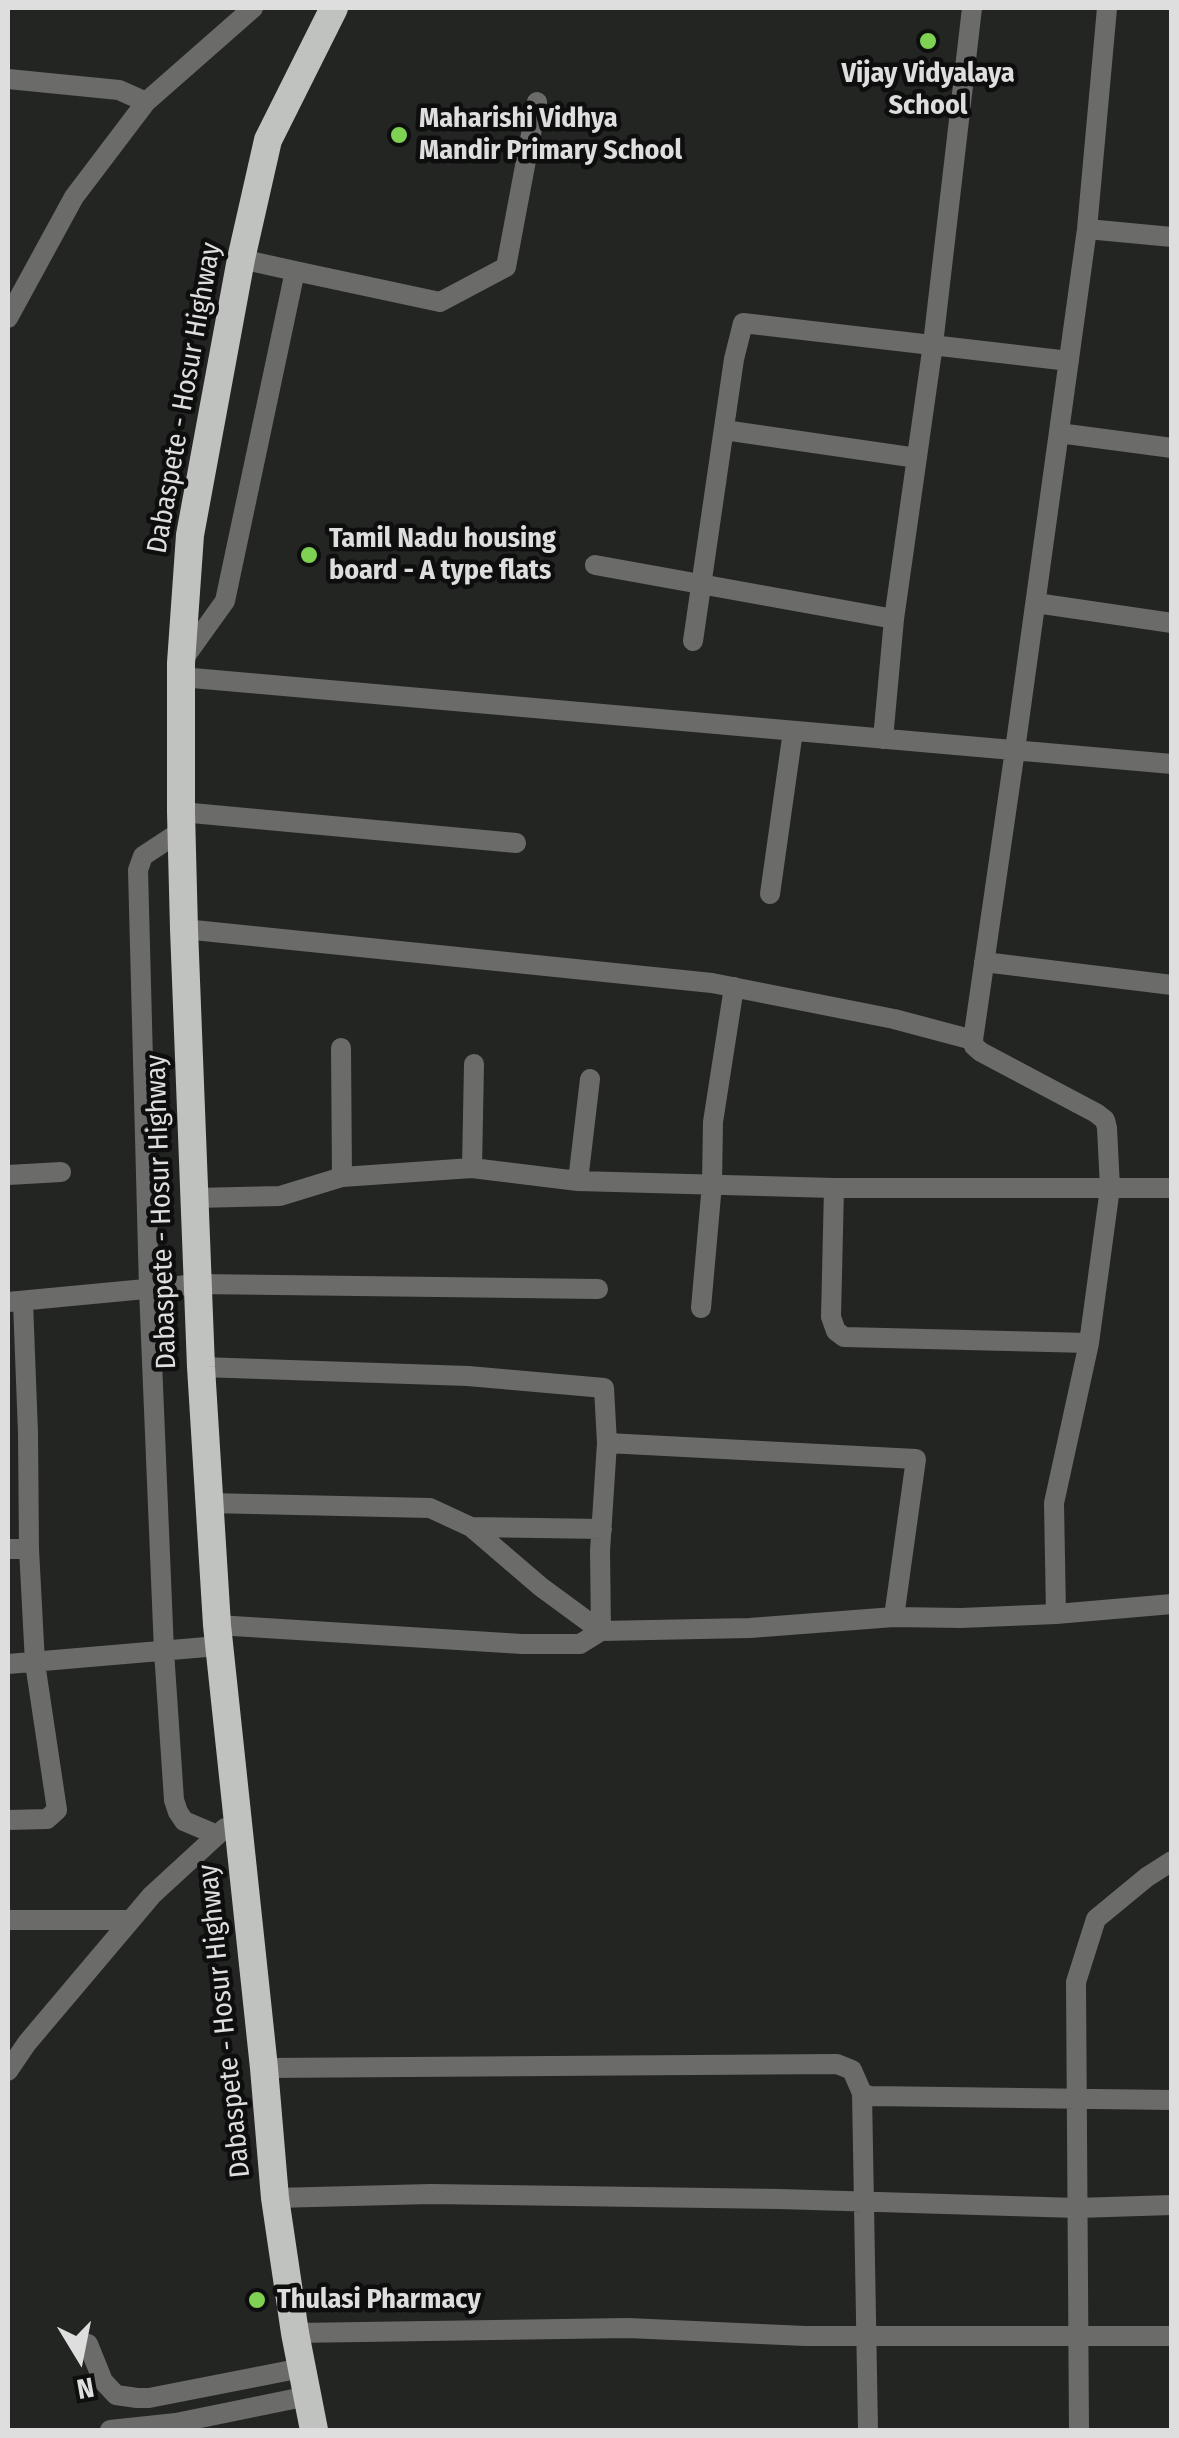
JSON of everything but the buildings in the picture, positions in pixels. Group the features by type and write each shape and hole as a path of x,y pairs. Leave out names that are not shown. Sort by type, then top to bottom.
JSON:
{"highway":[{"name":"Dabaspete - Hosur Highway","path":"314,2430 275,2198 264,2068 227,1825 194,1198 181,821 181,670 190,534 241,259 268,140 334,8"}],"street":[{"path":"8,318 74,197 146,102 252,8"},
{"path":"883,739 894,619 933,344 972,8"},
{"path":"1056,1614 1054,1503 1089,1342 1110,1188 1107,1128 1096,1113 980,1052 972,1040 1087,230 1107,8"},
{"path":"8,78 119,90 146,102"},
{"path":"241,259 440,302 506,267 537,102"},
{"path":"1087,230 1172,238"},
{"path":"295,272 224,601 181,670 1172,764"},
{"path":"693,641 734,359 743,322 1069,361"},
{"path":"724,430 917,458"},
{"path":"1059,433 1172,448"},
{"path":"595,565 894,619"},
{"path":"1036,604 1172,623"},
{"path":"770,894 794,731"},
{"path":"227,1825 184,1821 174,1800 149,1289 138,870 143,856 181,821 516,843"},
{"path":"184,928 712,983 894,1019 972,1040"},
{"path":"984,962 1172,985"},
{"path":"701,1308 713,1122 734,987"},
{"path":"341,1048 342,1177"},
{"path":"472,1168 474,1064"},
{"path":"578,1180 590,1079"},
{"path":"194,1198 280,1196 342,1177 472,1168 578,1180 834,1188 1172,1188"},
{"path":"8,1174 61,1172"},
{"path":"834,1188 830,1317 836,1331 844,1337 1089,1342"},
{"path":"8,1820 47,1819 57,1810 18,1549 15,1302 198,1284 598,1289"},
{"path":"201,1367 468,1376 604,1388 607,1444 602,1631"},
{"path":"607,1444 916,1458 894,1617"},
{"path":"208,1503 430,1508 471,1527 602,1631"},
{"path":"471,1527 602,1529"},
{"path":"8,1664 164,1651 218,1635 580,1644 602,1631 750,1628 894,1617 1056,1614 1172,1604"},
{"path":"10,2062 152,1895 227,1825"},
{"path":"1078,2430 1076,1982 1096,1919 1146,1877 1172,1861"},
{"path":"8,1920 131,1920"},
{"path":"264,2068 837,2064 852,2070 862,2093 868,2430"},
{"path":"862,2093 1172,2100"},
{"path":"275,2198 431,2194 1077,2208 1172,2206"},
{"path":"295,2334 628,2328 805,2336 1172,2336"},
{"path":"88,2344 104,2381 116,2395 137,2398 302,2368"},
{"path":"110,2430 176,2424 308,2396"},
{"path":"137,2398 145,2428"}],"place":[{"name":"Vijay Vidyalaya School","path":"928,41"},
{"name":"Maharishi Vidhya Mandir Primary School","path":"399,135"},
{"name":"Tamil Nadu housing board - A type flats","path":"309,555"},
{"name":"Thulasi Pharmacy","path":"257,2300"}]}
